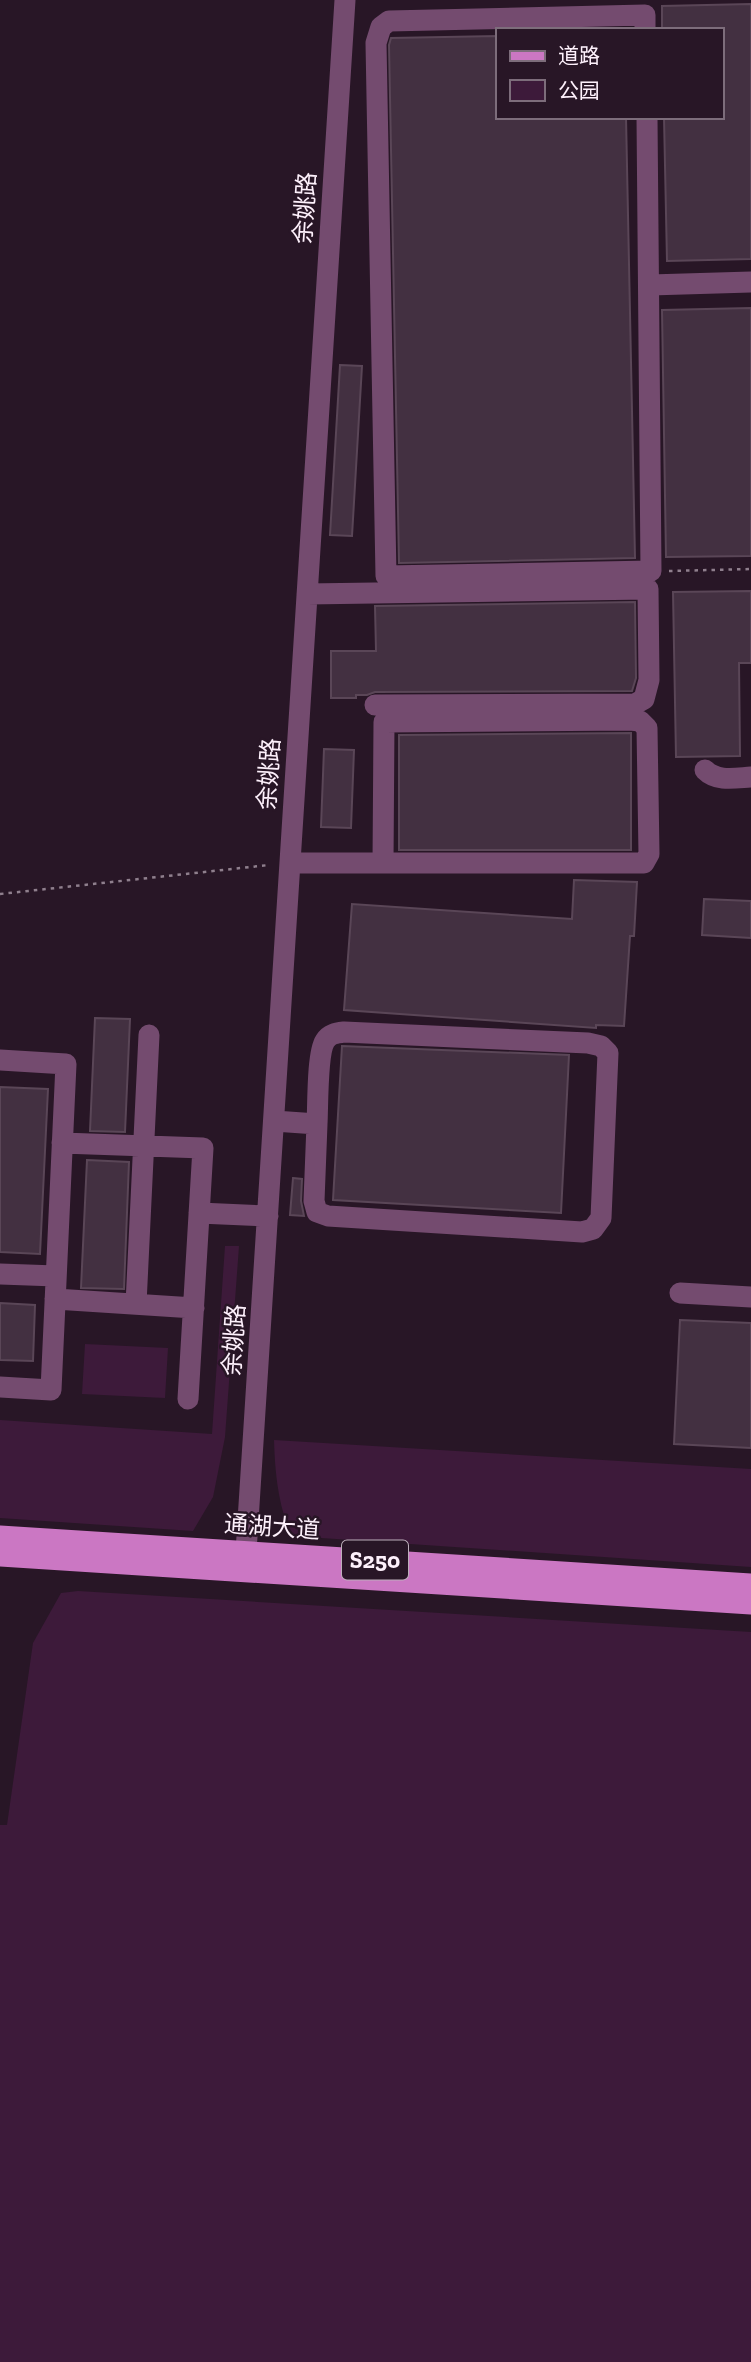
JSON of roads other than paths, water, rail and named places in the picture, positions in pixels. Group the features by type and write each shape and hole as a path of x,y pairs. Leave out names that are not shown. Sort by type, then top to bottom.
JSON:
{"main road":[{"name":"通湖大道","path":"0,1536 751,1584"},
{"name":"通湖大道","path":"0,1556 751,1604"}],"street":[{"name":"余姚路","path":"246,1552 345,0"},
{"path":"645,28 645,15 518,9 389,21 381,27 376,57 386,576 651,571 647,119"},
{"path":"650,285 751,282"},
{"path":"307,594 648,589 649,680 644,699 635,705 375,705"},
{"path":"290,863 383,863 644,863 649,854 647,728 640,721 630,720 384,722 383,863"},
{"path":"705,770 712,777 751,778"},
{"path":"344,1032 588,1043 601,1046 608,1053 601,1218 593,1229 582,1232 328,1216 317,1212 314,1201 317,1124 320,1055 323,1042 332,1034 344,1032"},
{"path":"136,1304 149,1035"},
{"path":"0,1060 66,1064 51,1390 0,1387"},
{"path":"274,1121 317,1124"},
{"path":"62,1143 203,1148 188,1399"},
{"path":"199,1213 268,1216"},
{"path":"0,1274 56,1276"},
{"path":"680,1293 751,1297"},
{"path":"55,1300 194,1308"}]}
